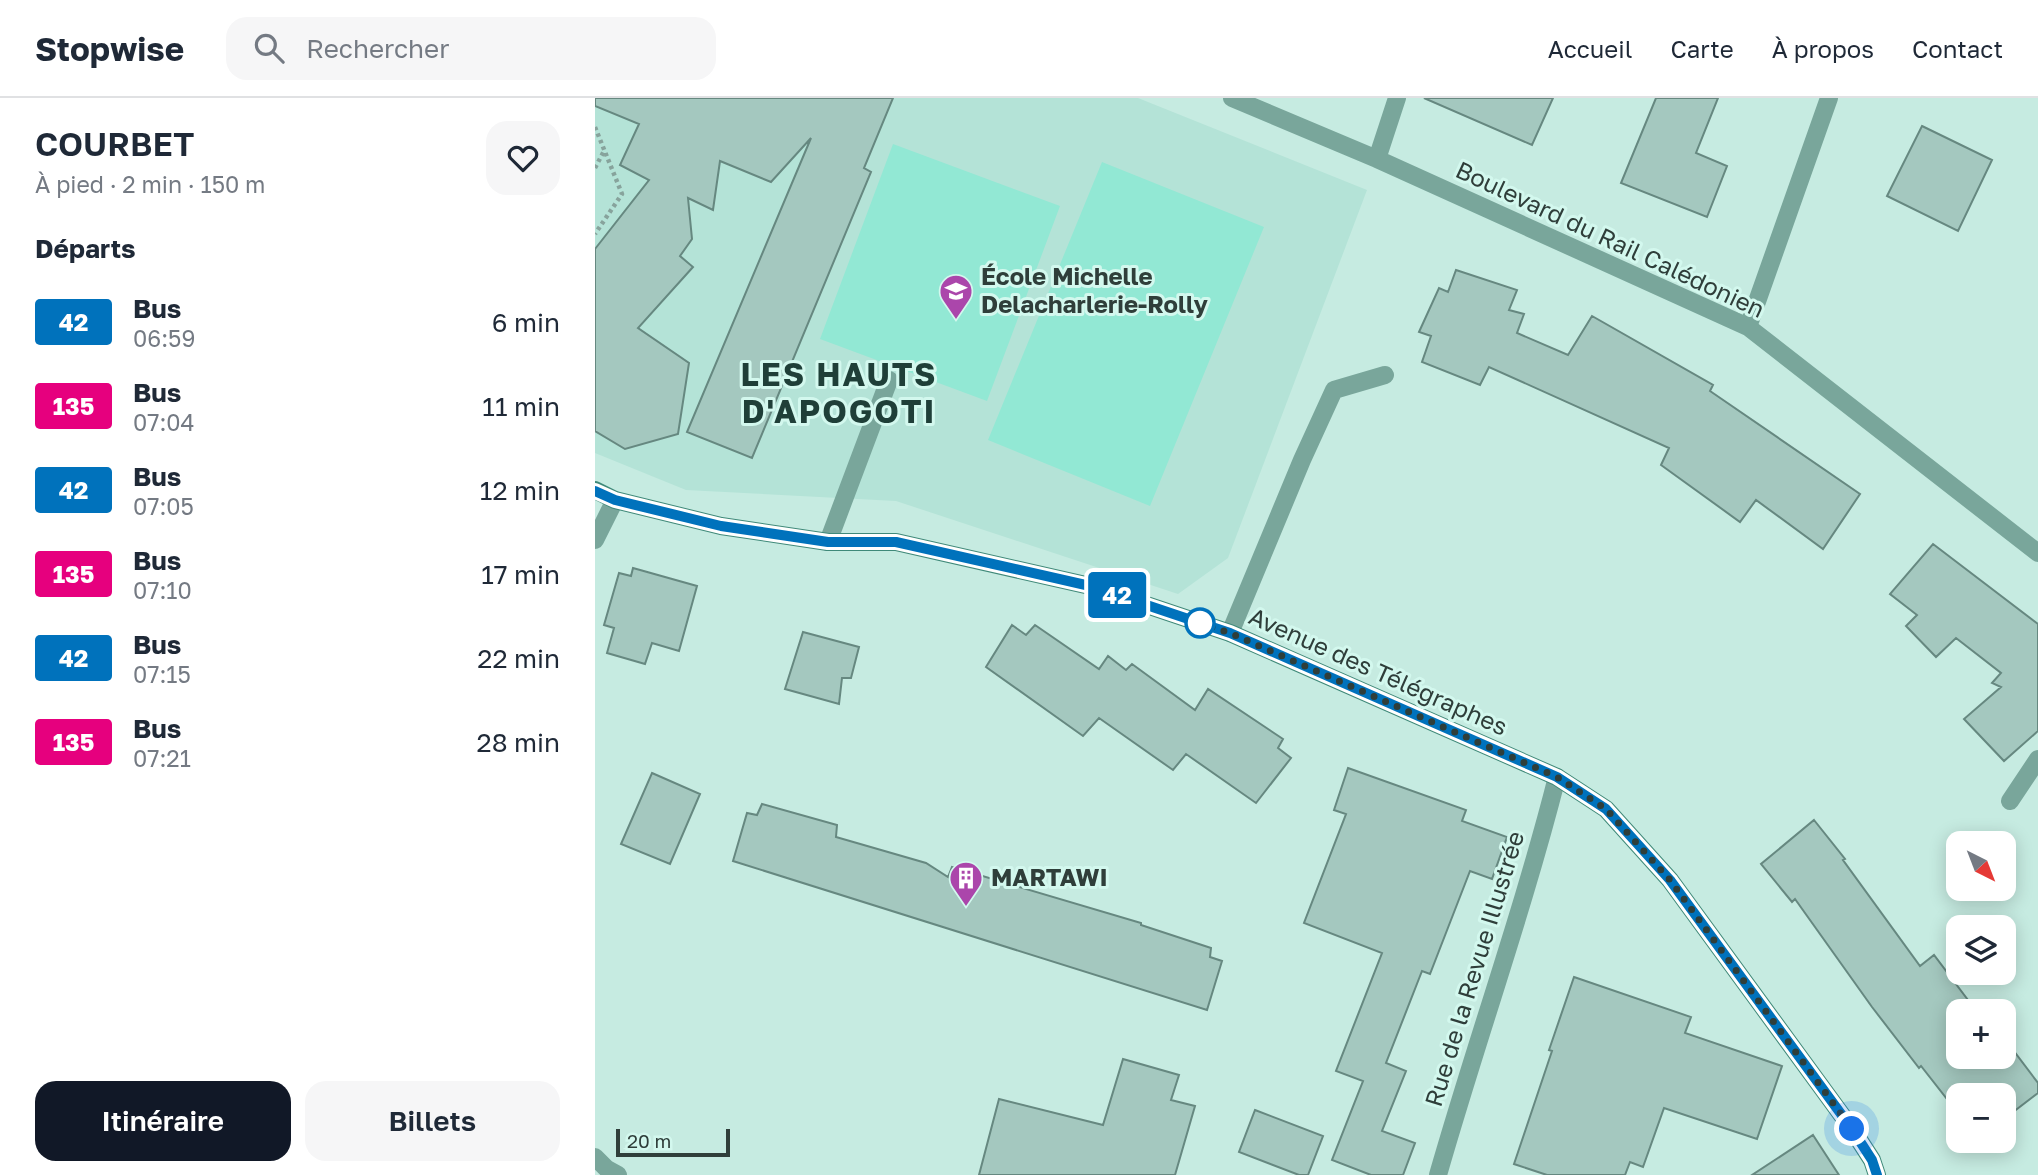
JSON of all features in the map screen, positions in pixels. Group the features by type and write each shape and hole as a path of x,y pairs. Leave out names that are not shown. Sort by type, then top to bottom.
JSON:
{"street":[{"name":"Boulevard du Rail Calédonien","path":"1231,98 1377,159 1748,327 2038,553"},
{"path":"1377,159 1397,98"},
{"path":"1748,327 1829,98"},
{"path":"1230,633 1334,390 1385,375"},
{"path":"828,542 889,380"},
{"name":"Avenue des Télégraphes","path":"595,491 615,500 721,526 828,542 896,542 1090,586 1230,633 1557,777 1606,809 1670,880 1852,1129 1872,1160 1877,1175"},
{"path":"595,540 615,500"},
{"path":"2010,801 2038,759"},
{"name":"Rue de la Revue Illustrée","path":"1438,1175 1467,1070 1538,852 1557,777"},
{"path":"595,1157 618,1175"}],"path":[{"path":"595,127 622,194 596,231"},
{"path":"595,167 604,150"}],"shaded area":[{"name":"École Michelle Delacharlerie-Rolly","path":"595,98 1138,98 1367,190 1228,558 1178,594 896,501 686,490 595,453"}],"green space":[{"path":"893,144 1060,206 987,401 820,339"},
{"path":"1102,162 1264,227 1150,506 988,440"}],"building":[{"path":"595,98 893,98 864,168 871,172 752,458 687,432 811,138 771,182 720,161 713,210 688,198 692,239 680,256 693,267 638,328 689,363 678,434 625,449 595,431 595,249 649,180 620,165 639,124 595,106"},
{"path":"1424,98 1553,98 1532,145"},
{"path":"1656,98 1718,98 1696,153 1727,166 1707,217 1621,183"},
{"path":"1922,126 1992,160 1958,231 1887,196"},
{"path":"1456,270 1517,290 1509,310 1524,314 1517,333 1568,355 1592,316 1713,385 1710,391 1860,494 1823,549 1756,500 1740,522 1661,465 1669,448 1489,367 1480,385 1422,362 1431,336 1419,332 1439,288 1448,292"},
{"path":"1933,544 2038,624 2038,731 2004,761 1964,719 2001,687 1992,683 2001,673 1956,638 1936,657 1906,626 1917,615 1890,594"},
{"path":"633,568 697,586 679,651 652,643 645,664 607,653 614,628 604,625 619,573 631,576"},
{"path":"1012,625 1026,635 1035,625 1099,669 1108,656 1126,670 1132,664 1195,710 1208,689 1283,739 1278,748 1291,758 1256,803 1186,754 1173,770 1099,718 1083,736 986,667"},
{"path":"803,632 859,647 851,678 842,678 839,704 785,689"},
{"path":"1348,768 1466,810 1462,821 1507,837 1492,879 1470,871 1430,974 1422,971 1386,1063 1406,1071 1382,1131 1415,1143 1403,1175 1371,1175 1332,1160 1363,1081 1336,1071 1382,953 1304,923 1346,814 1334,810"},
{"path":"652,773 700,794 670,864 621,844"},
{"name":"MARTAWI","path":"762,804 837,825 836,837 926,863 948,877 952,867 1141,923 1211,948 1210,957 1222,961 1207,1010 733,861 747,813 757,815"},
{"path":"1814,820 1845,859 1843,860 1920,966 1934,955 1946,971 1946,985 1957,985 1967,999 1946,999 1946,1069 2016,1069 2016,1054 2038,1083 2038,1093 2016,1110 2016,1083 1946,1083 1946,1098 1921,1066 1919,1068 1872,1007 1795,899 1792,902 1761,864"},
{"path":"1574,977 1691,1017 1685,1033 1782,1066 1757,1139 1664,1108 1643,1167 1630,1162 1625,1175 1547,1175 1514,1164"},
{"path":"1123,1059 1179,1075 1171,1100 1195,1106 1175,1175 979,1175 999,1099 1103,1125"},
{"path":"1255,1110 1323,1136 1308,1175 1299,1175 1239,1152"},
{"path":"1813,1135 1839,1175 1752,1175"}],"bus line":[{"name":"42","path":"595,491 615,500 721,526 828,542 896,542 1090,586 1230,633 1557,777 1606,809 1670,880 1852,1129 1872,1160 1877,1175"}],"place":[{"name":"École Michelle Delacharlerie-Rolly","path":"956,321"},
{"name":"MARTAWI","path":"966,908"}],"district":[{"name":"LES HAUTS D'APOGOTI","path":"839,394"}],"route":[{"path":"1200,623 1230,633 1557,777 1606,809 1670,880 1852,1129"}]}
